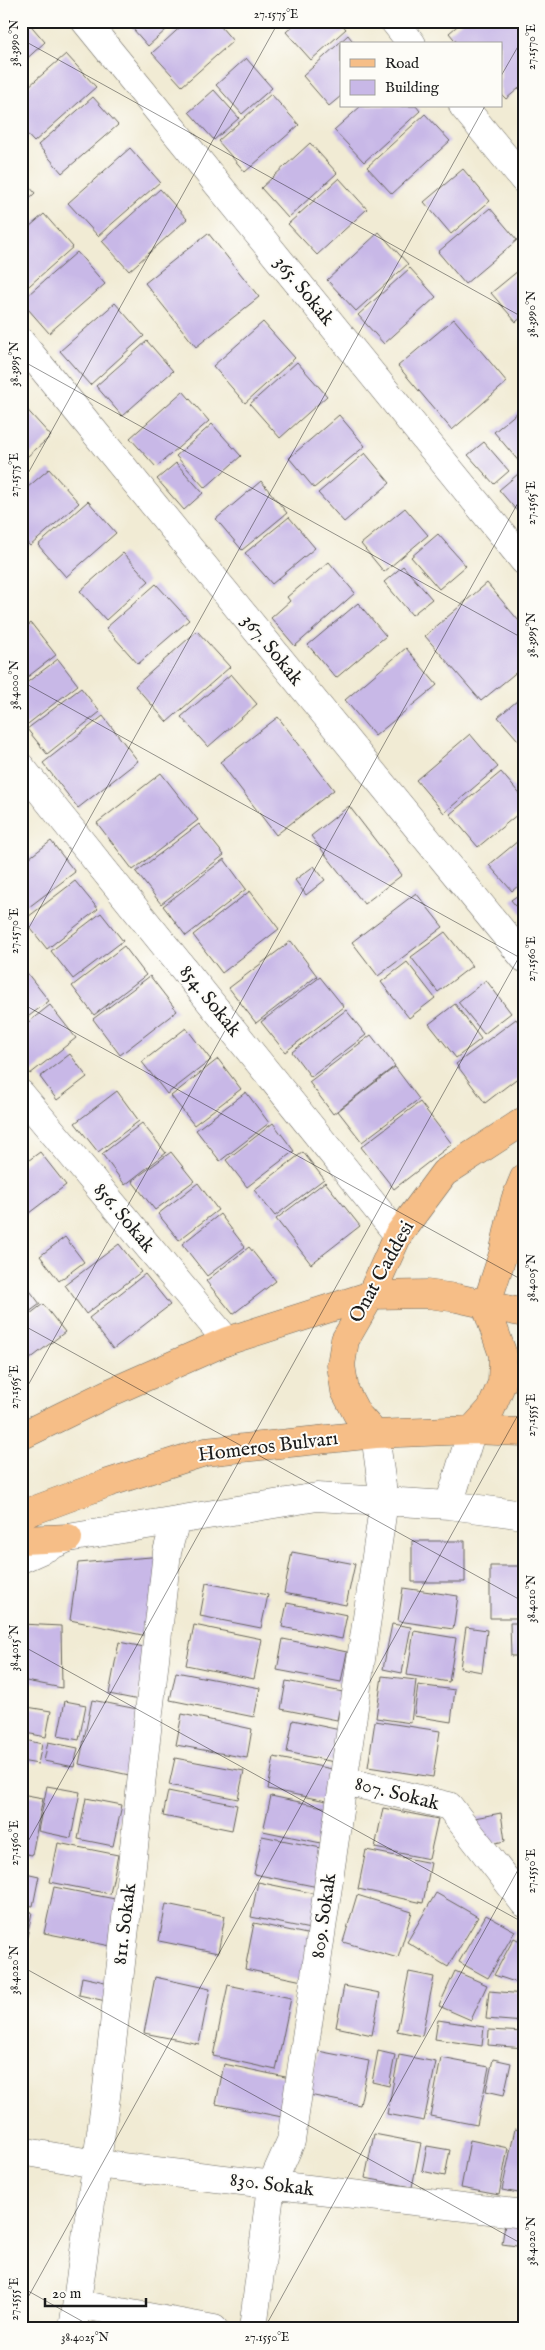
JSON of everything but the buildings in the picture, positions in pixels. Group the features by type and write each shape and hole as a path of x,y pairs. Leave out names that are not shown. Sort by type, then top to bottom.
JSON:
{"main road":[{"name":"Onat Caddesi","path":"376,1434 357,1414 345,1391 341,1365 345,1340 371,1295 398,1235 444,1173 524,1121"},
{"path":"472,1430 491,1410 502,1383 503,1355 486,1306 502,1254 515,1200 524,1178"},
{"path":"22,1436 107,1394 227,1341 371,1295 427,1294 457,1298 524,1313"},
{"name":"Homeros Bulvarı","path":"21,1515 108,1482 205,1452 376,1434 472,1430 524,1432"},
{"path":"21,1540 68,1538"}],"street":[{"name":"365. Sokak","path":"85,21 524,561"},
{"path":"394,21 410,42"},
{"path":"465,108 524,180"},
{"name":"367. Sokak","path":"21,342 524,958"},
{"name":"854. Sokak","path":"21,767 398,1235"},
{"name":"856. Sokak","path":"21,1094 227,1341"},
{"path":"449,1505 472,1430"},
{"name":"809. Sokak","path":"253,2329 271,2186 291,2141 384,1501 376,1434"},
{"path":"21,1559 68,1538 317,1497 449,1505 524,1515"},
{"name":"811. Sokak","path":"75,2316 106,2097 167,1552 176,1520"},
{"name":"807. Sokak","path":"344,1780 449,1806 524,1903"},
{"name":"830. Sokak","path":"21,2151 96,2164 271,2186 524,2214"},
{"path":"75,2316 214,2329"}]}
